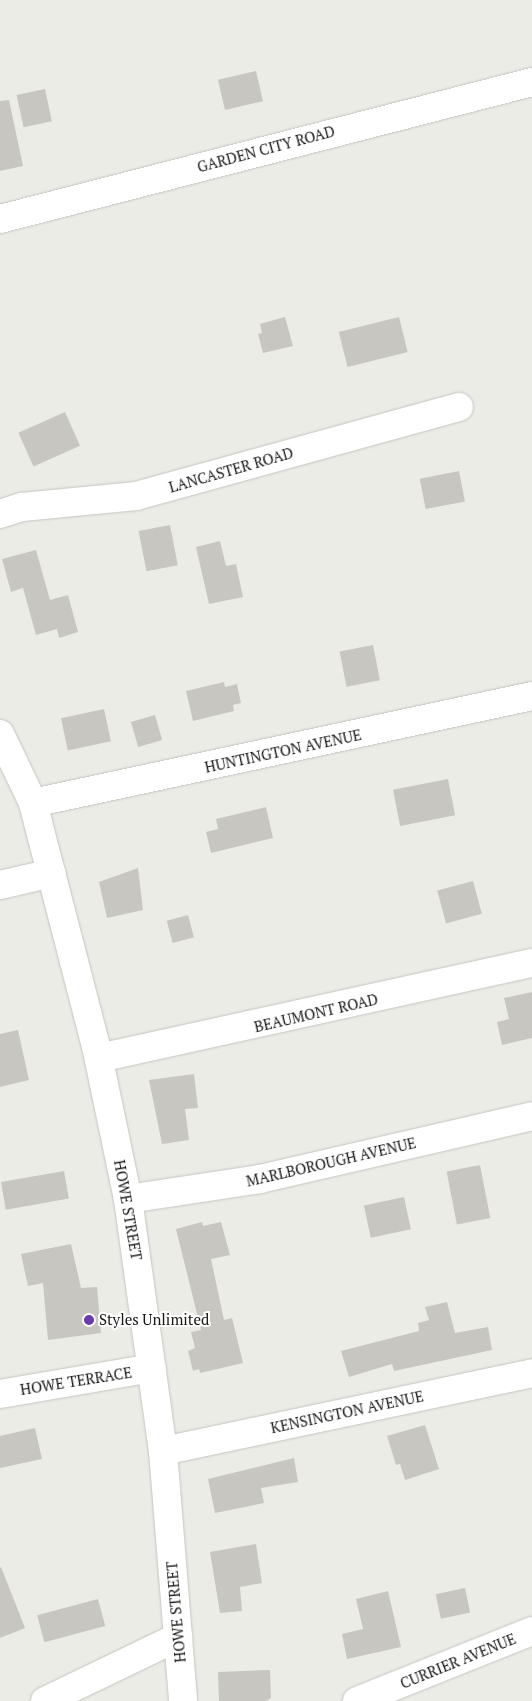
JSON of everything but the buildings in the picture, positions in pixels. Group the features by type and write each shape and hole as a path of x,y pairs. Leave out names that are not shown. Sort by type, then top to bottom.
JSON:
{"street":[{"name":"GARDEN CITY ROAD","path":"0,219 532,82"},
{"name":"LANCASTER ROAD","path":"0,514 22,507 136,496 459,407"},
{"name":"HUNTINGTON AVENUE","path":"33,803 532,696"},
{"name":"HOWE STREET","path":"0,734 33,803 99,1058 128,1199 163,1451 183,1701"},
{"path":"0,885 52,873"},
{"name":"BEAUMONT ROAD","path":"99,1058 532,963"},
{"name":"MARLBOROUGH AVENUE","path":"128,1199 260,1179 532,1116"},
{"name":"HOWE TERRACE","path":"0,1394 152,1368"},
{"name":"KENSINGTON AVENUE","path":"163,1451 532,1374"},
{"name":"CURRIER AVENUE","path":"357,1701 532,1631"},
{"path":"45,1701 178,1637"}],"place":[{"name":"Styles Unlimited","path":"89,1320"}]}
